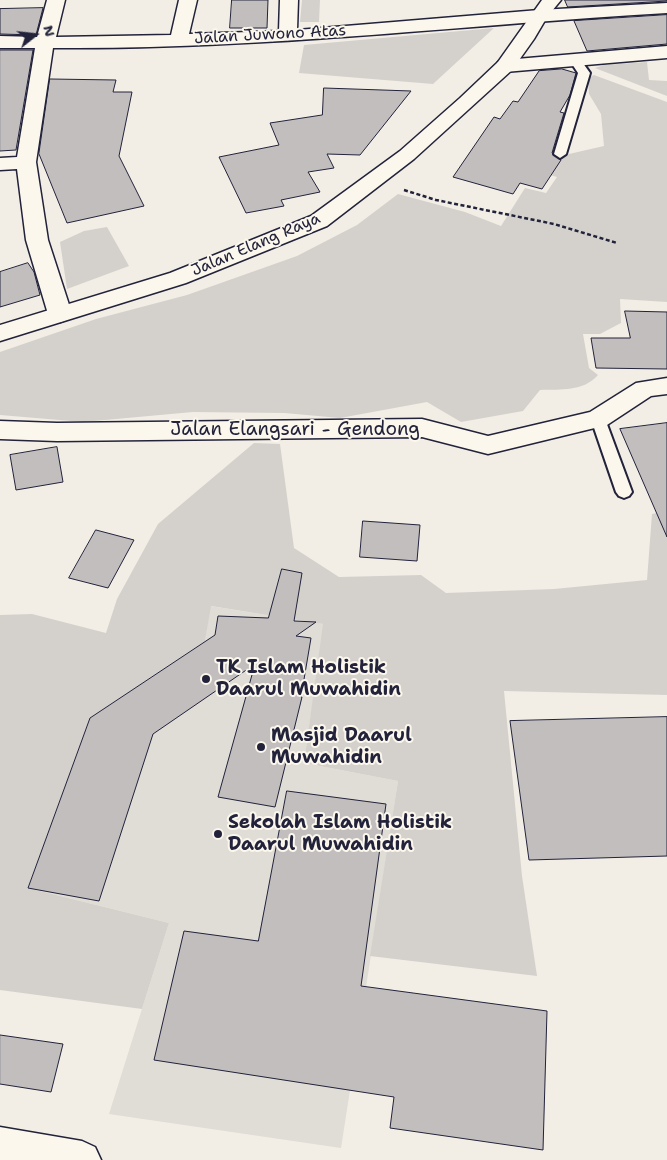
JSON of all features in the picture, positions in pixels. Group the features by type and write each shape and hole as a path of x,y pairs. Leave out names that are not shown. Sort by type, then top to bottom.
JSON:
{"street":[{"path":"56,0 45,42 26,162 37,240 60,314"},
{"path":"179,40 188,0"},
{"path":"288,36 289,0"},
{"name":"Jalan Juwono Atas","path":"0,42 106,43 288,36 546,7 667,8"},
{"name":"Jalan Elang Raya","path":"0,333 178,278 319,220 407,155 505,66 546,7"},
{"path":"505,66 667,52"},
{"path":"0,164 26,162"},
{"name":"Jalan Elangsari - Gendong","path":"0,430 57,432 422,428 488,445 598,419 645,389 667,386"},
{"path":"0,1145 82,1160"}],"lane":[{"path":"560,154 584,73 576,61"},
{"path":"598,419 624,492"}],"path":[{"path":"372,181 436,200 554,224 617,243"}],"shaded area":[{"path":"302,0 320,0 319,22 300,22"},
{"path":"494,28 433,84 299,73 304,45"},
{"path":"647,62 649,80 667,81 667,96 595,68 604,65"},
{"path":"594,75 667,102 667,302 620,299 621,323 600,334 583,334 589,368 598,375 586,384 564,389 540,390 523,411 461,422 427,402 340,418 284,413 193,412 83,422 0,415 0,352 96,319 187,295 297,256 357,225 398,194 465,212 501,226 525,188 546,193 557,177 540,172 569,154 604,146 601,114 589,94 588,78"},
{"path":"107,227 129,266 67,289 60,242 84,231"},
{"path":"254,443 280,444 294,548 339,577 421,575 446,593 554,589 647,580 652,514 667,511 667,695 504,691 522,876 537,976 370,956 398,781 304,763 323,624 211,606 205,641 90,718 28,888 169,923 142,1009 0,990 0,615 32,614 106,633 117,599 158,524"},
{"name":"Sekolah Islam Holistik Daarul Muwahidin","path":"210,606 324,624 304,763 398,781 341,1148 109,1114 169,923 28,888 90,718 205,641"}],"building":[{"path":"232,0 268,0 267,28 230,28"},
{"path":"565,0 667,0 667,1 568,7"},
{"path":"43,8 36,35 0,34 0,9"},
{"path":"667,15 667,44 587,51 574,21"},
{"path":"0,50 33,50 16,150 0,151"},
{"path":"562,69 576,73 570,95 560,112 564,113 552,153 561,160 542,189 520,183 513,194 453,177 494,117 500,119 513,101 518,102 539,71"},
{"path":"50,79 116,80 113,92 132,92 119,156 144,206 67,223 39,154"},
{"path":"324,88 411,91 360,155 327,154 334,168 308,172 320,192 281,200 284,206 246,213 219,157 279,145 270,123 322,115"},
{"path":"28,263 34,272 40,295 0,307 0,272"},
{"path":"625,311 667,312 667,369 596,368 591,338 630,338"},
{"path":"667,423 667,537 620,429"},
{"path":"57,447 63,482 16,490 10,455"},
{"path":"363,521 420,525 417,561 360,557"},
{"path":"96,530 134,540 108,588 69,578"},
{"path":"282,569 302,573 294,621 316,622 296,636 311,638 302,697 275,807 218,797 255,664 153,734 99,901 28,888 90,718 215,635 218,616 268,618"},
{"path":"667,717 667,856 529,860 510,721"},
{"path":"287,791 386,804 361,986 547,1011 543,1150 390,1128 394,1097 154,1060 184,931 258,941"},
{"path":"0,1035 63,1044 51,1092 0,1084"}],"place":[{"name":"TK Islam Holistik Daarul Muwahidin","path":"206,679"},
{"name":"Masjid Daarul Muwahidin","path":"261,747"},
{"name":"Sekolah Islam Holistik Daarul Muwahidin","path":"218,834"}]}
